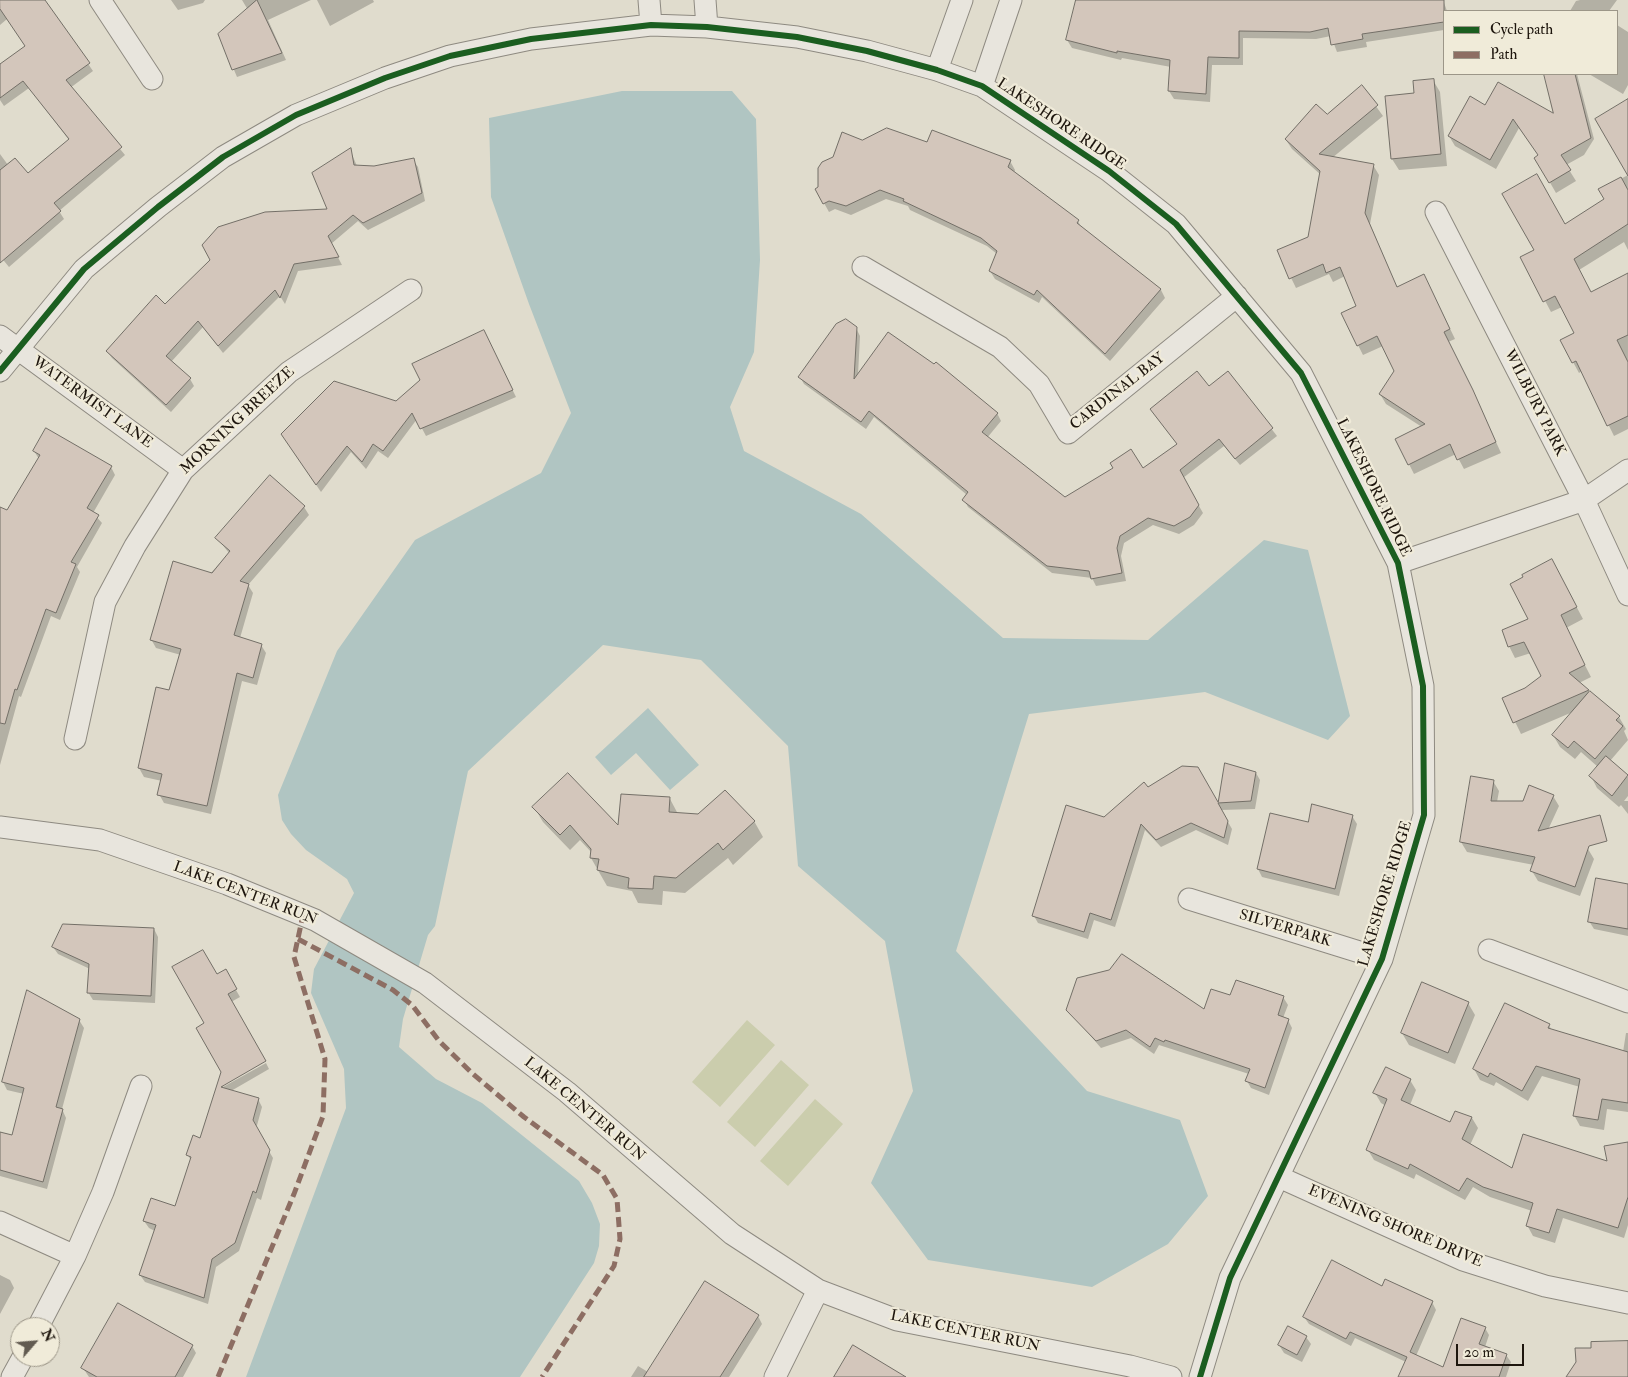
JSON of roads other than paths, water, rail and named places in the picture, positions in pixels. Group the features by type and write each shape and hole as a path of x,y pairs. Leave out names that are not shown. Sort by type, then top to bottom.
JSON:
{"street":[{"path":"100,0 152,79"},
{"path":"649,0 650,25"},
{"path":"705,0 707,27"},
{"path":"937,70 962,0"},
{"path":"982,86 1011,0"},
{"name":"LAKESHORE RIDGE","path":"0,371 84,269 158,207 223,157 296,115 386,78 450,56 531,39 650,25 707,27 796,36 867,50 937,70 982,86 1109,171 1176,224 1301,373 1398,563 1423,686 1424,815 1382,959 1230,1278 1200,1377"},
{"name":"WILBURY PARK","path":"1436,212 1584,500 1628,595"},
{"name":"CARDINAL BAY","path":"863,267 1000,347 1039,384 1068,433 1237,296"},
{"name":"MORNING BREEZE","path":"75,739 105,602 135,546 183,470 289,372 410,290"},
{"name":"WATERMIST LANE","path":"0,336 183,470"},
{"path":"1398,563 1584,500 1628,470"},
{"name":"LAKE CENTER RUN","path":"0,827 100,840 226,884 315,920 425,983 567,1092 732,1234 818,1290 897,1320 1130,1366 1171,1377"},
{"name":"SILVERPARK","path":"1189,899 1382,959"},
{"path":"1489,950 1628,1002"},
{"path":"43,1317 75,1256 103,1192 141,1086"},
{"name":"EVENING SHORE DRIVE","path":"1279,1177 1464,1260 1545,1286 1628,1303"},
{"path":"0,1222 75,1256"},
{"path":"775,1377 818,1290"}]}
